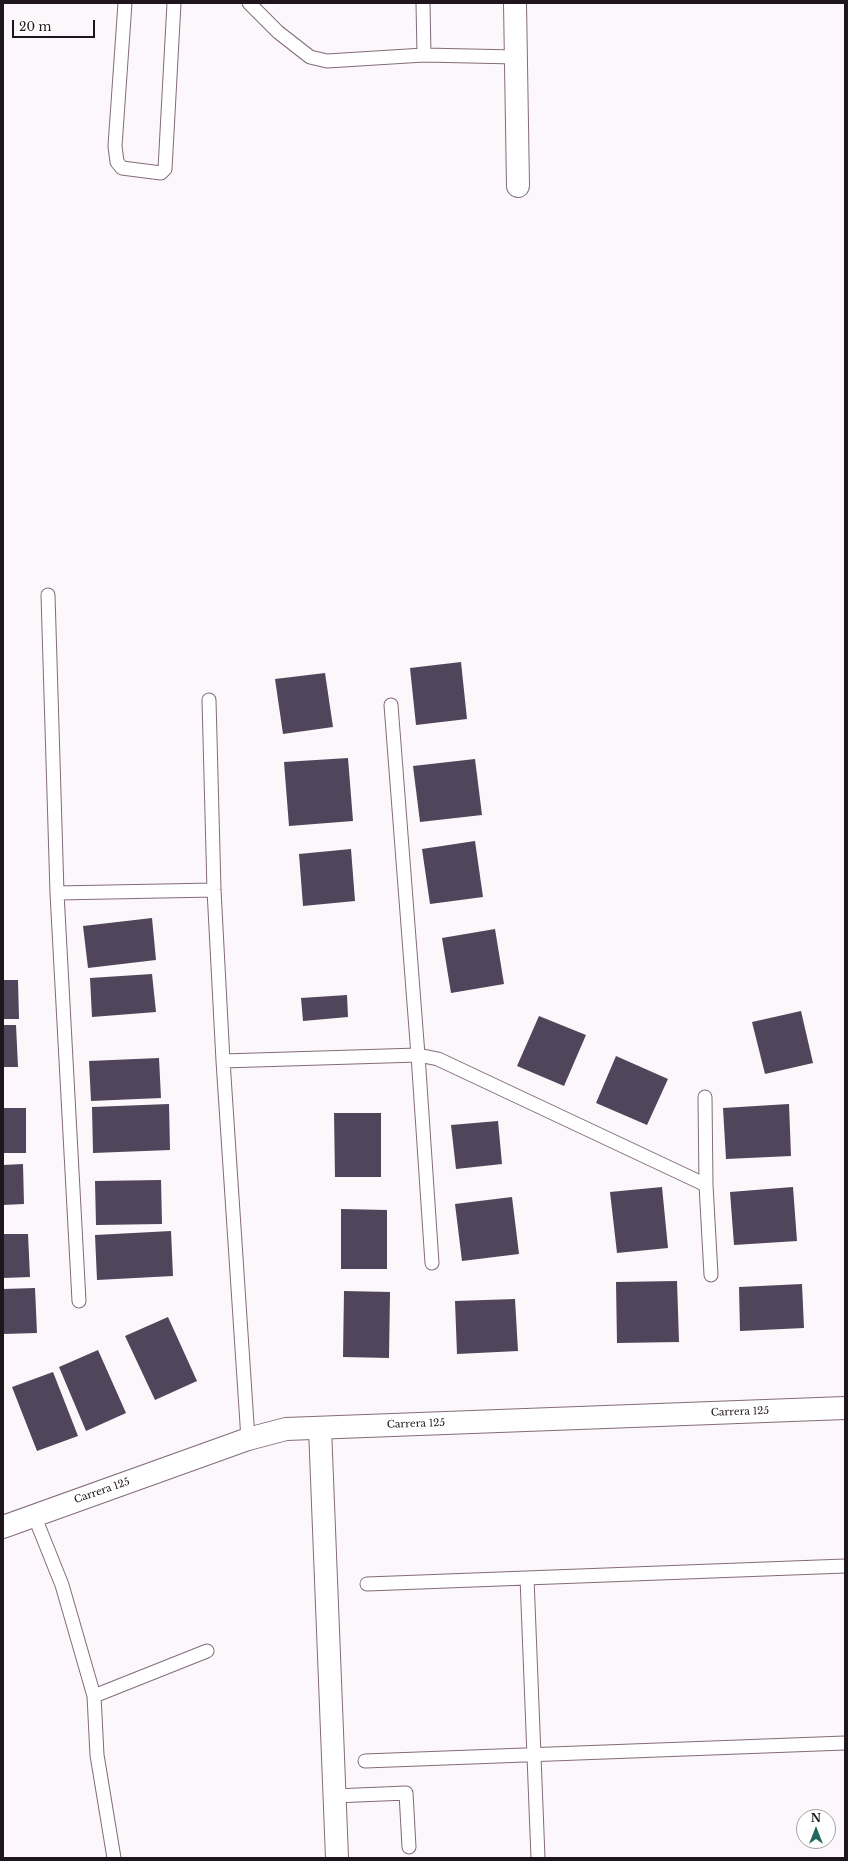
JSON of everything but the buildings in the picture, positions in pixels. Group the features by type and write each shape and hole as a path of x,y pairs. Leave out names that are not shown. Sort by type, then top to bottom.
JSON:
{"street":[{"path":"515,3 518,186"},
{"name":"Carrera 125","path":"3,1527 248,1439 286,1429 845,1408"},
{"path":"320,1428 337,1858"}],"lane":[{"path":"125,3 115,146 117,162 122,168 161,173 165,169 174,3"},
{"path":"249,3 278,32 310,57 327,61 424,55 516,57"},
{"path":"423,3 424,55"},
{"path":"48,595 57,893 80,1302"},
{"path":"209,700 214,890 223,1061 248,1439"},
{"path":"391,705 418,1055 432,1263"},
{"path":"57,893 214,890"},
{"path":"223,1061 418,1055 438,1059 706,1185"},
{"path":"705,1098 706,1185 711,1275"},
{"path":"34,1515 62,1585 94,1696 97,1755 114,1858"},
{"path":"367,1584 845,1566"},
{"path":"527,1578 538,1858"},
{"path":"94,1696 208,1651"},
{"path":"365,1761 845,1743"},
{"path":"334,1796 406,1792 409,1846"}]}
